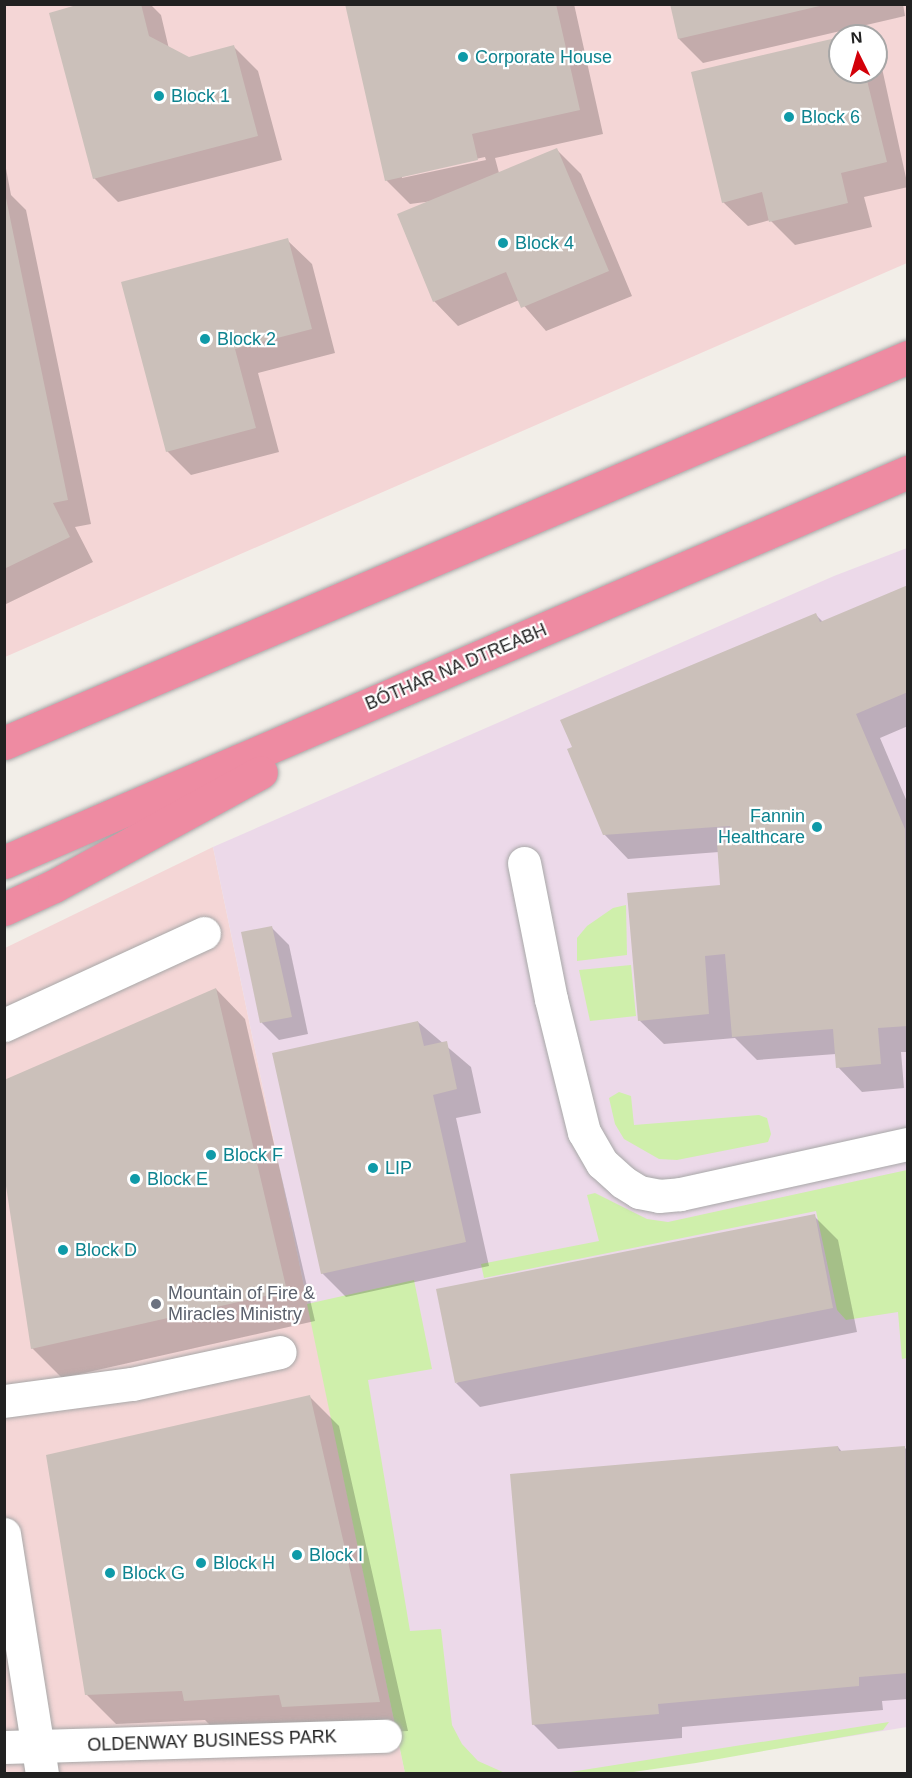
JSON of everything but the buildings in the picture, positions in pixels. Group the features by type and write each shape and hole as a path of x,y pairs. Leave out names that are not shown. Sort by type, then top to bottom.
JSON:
{"highway":[{"path":"4,743 908,357"},
{"name":"BÓTHAR NA DTREABH","path":"4,862 908,472"},
{"path":"4,909 54,886 428,680"}],"street":[{"path":"4,734 68,716"},
{"path":"524,863 551,999 584,1132 602,1163 623,1182 639,1192 658,1196 680,1194 908,1144"},
{"path":"4,1025 204,933"},
{"path":"4,1401 132,1384 280,1352"},
{"path":"4,1534 40,1760"},
{"name":"OLDENWAY BUSINESS PARK","path":"4,1747 40,1760 386,1736"}],"shaded area":[{"path":"5,5 907,5 907,263 5,657"},
{"path":"907,548 907,1727 626,1773 405,1773 213,847 834,576"},
{"path":"213,847 405,1773 5,1774 5,948"}],"green space":[{"path":"626,905 627,955 577,961 577,938 587,926 613,908"},
{"path":"631,965 636,1016 590,1021 579,970"},
{"path":"619,1092 631,1096 634,1125 759,1115 767,1118 771,1134 768,1142 677,1160 659,1159 624,1139 615,1124 609,1098"},
{"path":"907,1170 907,1358 902,1359 898,1312 846,1320 837,1310 816,1211 484,1278 481,1264 599,1241 587,1195 595,1193 647,1219 668,1222"},
{"path":"414,1280 432,1369 368,1380 410,1631 441,1629 452,1725 462,1744 478,1761 505,1773 405,1773 307,1304"},
{"path":"889,1722 883,1730 696,1763 626,1773 564,1773"}],"place":[{"name":"Corporate House","path":"463,57"},
{"name":"Block 1","path":"159,96"},
{"name":"Block 6","path":"789,117"},
{"name":"Block 4","path":"503,243"},
{"name":"Block 2","path":"205,339"},
{"name":"Fannin Healthcare","path":"817,827"},
{"name":"Block F","path":"211,1155"},
{"name":"LIP","path":"373,1168"},
{"name":"Block E","path":"135,1179"},
{"name":"Block D","path":"63,1250"},
{"name":"Mountain of Fire & Miracles Ministry","path":"156,1304"},
{"name":"Block I","path":"297,1555"},
{"name":"Block H","path":"201,1563"},
{"name":"Block G","path":"110,1573"}]}
